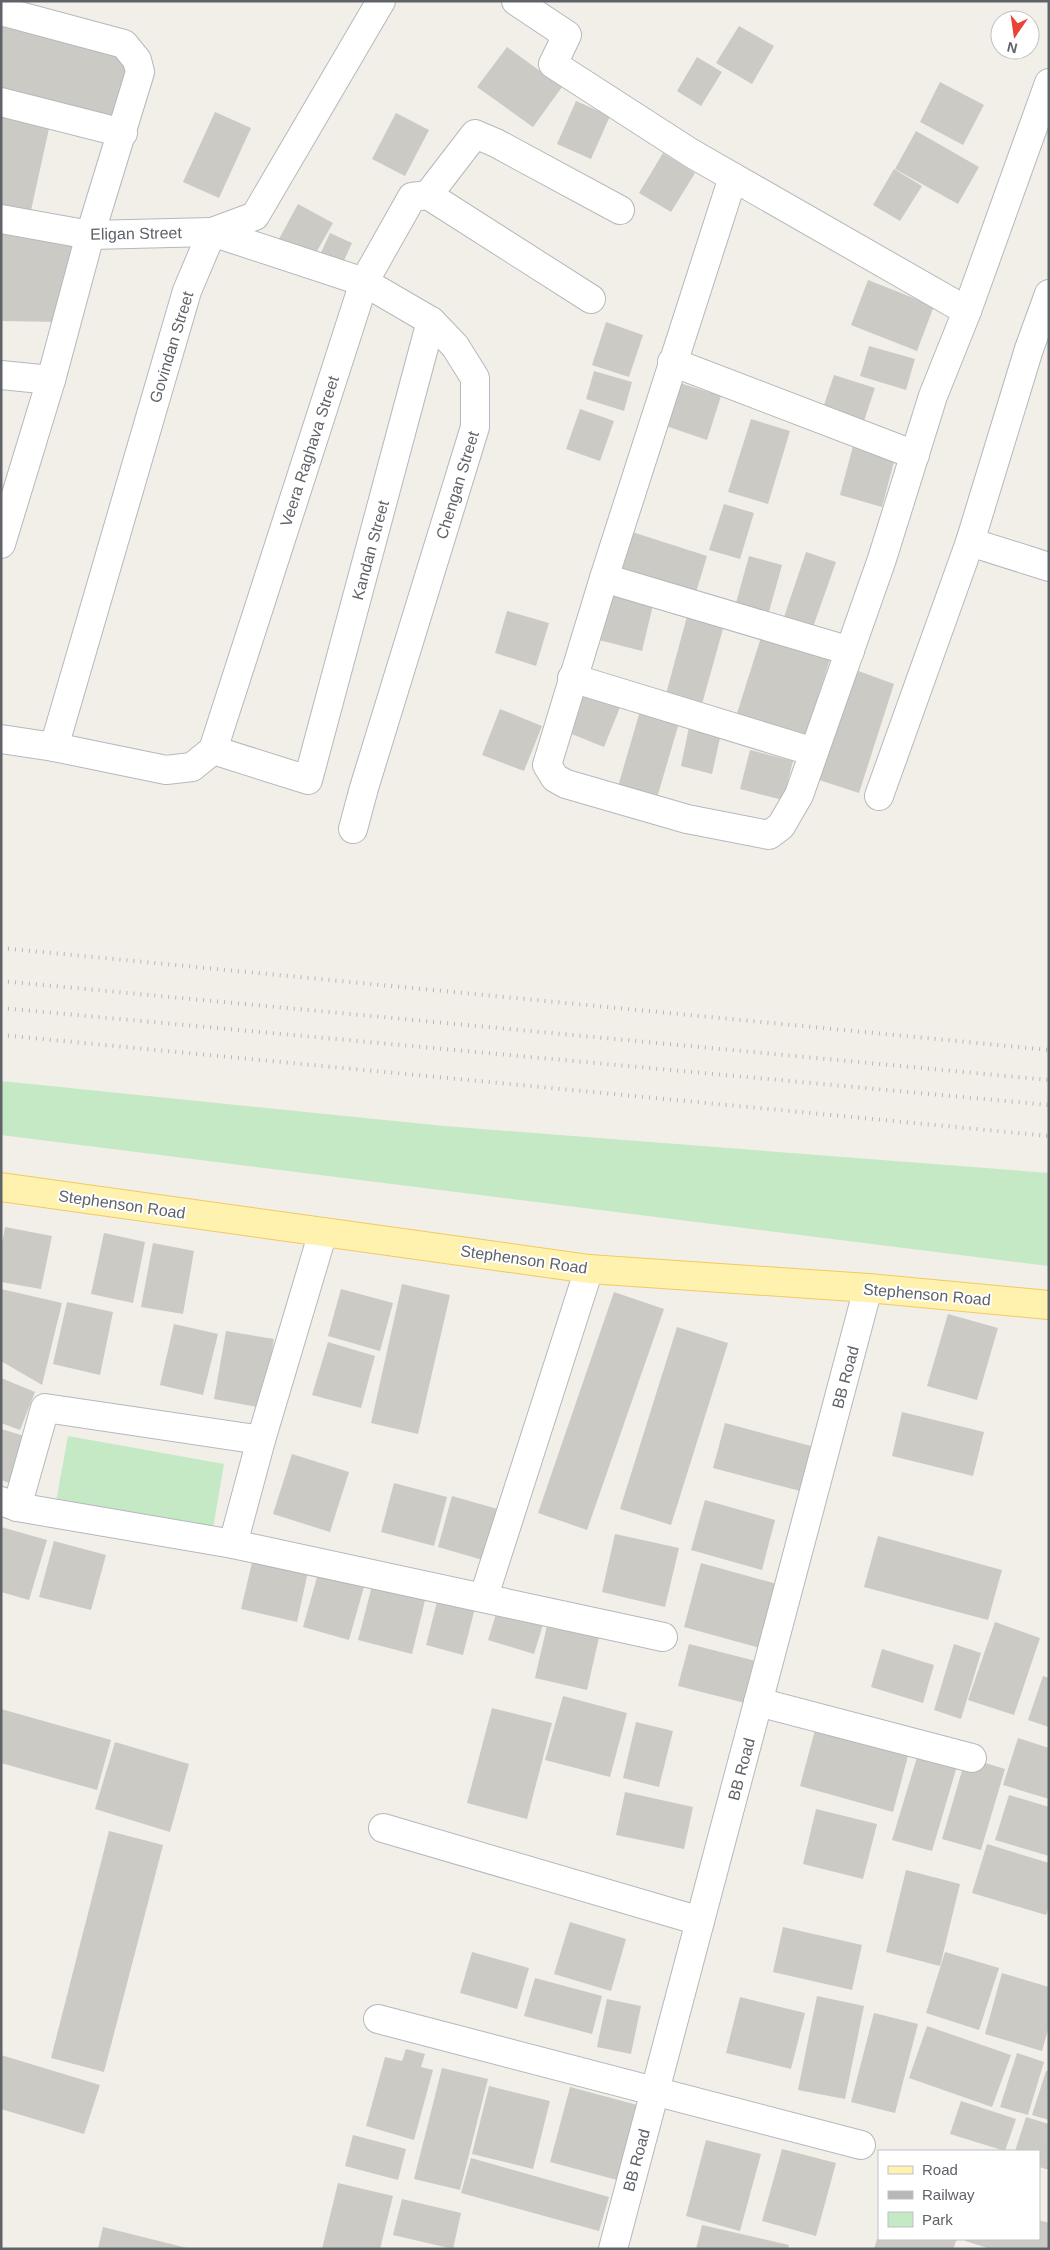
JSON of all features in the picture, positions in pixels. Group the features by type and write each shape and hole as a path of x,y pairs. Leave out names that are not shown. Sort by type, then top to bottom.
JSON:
{"main road":[{"name":"Stephenson Road","path":"1,1187 588,1269 868,1288 1049,1305"}],"street":[{"path":"212,232 255,216 381,1"},
{"path":"516,1 567,35 554,64 691,153 967,311"},
{"path":"1,11 124,44 138,60 140,72 123,134 90,235 51,380 1,544"},
{"path":"733,176 572,678 547,765 555,778 566,784 687,819 769,835 781,826 799,795 882,559 933,396 967,311 1049,83"},
{"path":"1,102 123,134"},
{"name":"Veera Raghava Street","path":"213,750 364,282 412,197 428,195 475,134 496,143 620,210"},
{"path":"428,195 591,299"},
{"name":"Eligan Street","path":"1,219 90,235 212,232"},
{"name":"Chengan Street","path":"212,232 364,282 431,321 456,346 475,378 476,427 367,778 353,829"},
{"name":"Govindan Street","path":"54,747 187,291 212,232"},
{"path":"879,796 970,542 1029,349 1049,294"},
{"name":"Kandan Street","path":"213,750 308,780 431,321"},
{"path":"672,362 915,455"},
{"path":"1,375 51,380"},
{"path":"970,542 1049,567"},
{"path":"604,578 850,651"},
{"path":"572,678 814,752"},
{"path":"1,740 54,747 166,770 192,768 213,750"},
{"path":"233,1544 261,1440 322,1232"},
{"path":"484,1596 588,1269"},
{"name":"BB Road","path":"613,2249 868,1288"},
{"path":"261,1440 45,1408 9,1504 233,1544 484,1596 663,1637"},
{"path":"758,1702 972,1758"},
{"path":"383,1828 700,1921"},
{"path":"378,2019 860,2145"}],"green space":[{"path":"1,1081 444,1126 1049,1173 1049,1266 1,1135"},
{"path":"68,1436 224,1464 212,1534 55,1507"}],"building":[{"path":"1,16 118,47 132,73 116,124 1,95"},
{"path":"739,26 774,46 752,84 716,63"},
{"path":"507,47 562,87 533,127 477,87"},
{"path":"697,57 722,72 701,106 677,91"},
{"path":"940,82 984,105 963,145 920,122"},
{"path":"576,101 610,116 591,159 557,144"},
{"path":"1,111 50,124 30,215 1,210"},
{"path":"215,112 251,128 219,198 183,182"},
{"path":"396,113 429,130 405,176 372,159"},
{"path":"916,131 979,167 958,204 895,169"},
{"path":"663,153 695,173 671,212 639,193"},
{"path":"894,169 922,186 900,221 873,205"},
{"path":"298,204 333,223 313,258 279,239"},
{"path":"1,227 75,242 61,322 1,321"},
{"path":"330,233 352,243 341,267 319,257"},
{"path":"868,280 934,306 917,351 851,325"},
{"path":"606,322 643,335 629,377 592,365"},
{"path":"869,346 915,359 906,390 860,376"},
{"path":"594,371 632,382 624,411 586,399"},
{"path":"834,375 875,388 863,424 822,411"},
{"path":"680,383 721,396 707,440 666,426"},
{"path":"580,409 614,421 600,461 566,449"},
{"path":"751,419 790,431 768,504 728,492"},
{"path":"853,446 895,458 882,507 840,495"},
{"path":"724,504 754,513 740,559 709,550"},
{"path":"626,530 707,556 694,599 612,573"},
{"path":"806,552 836,562 813,627 784,617"},
{"path":"749,556 782,565 769,612 736,603"},
{"path":"606,593 653,605 642,651 595,639"},
{"path":"689,609 726,618 702,704 666,694"},
{"path":"507,611 549,623 536,666 495,653"},
{"path":"762,634 831,656 803,745 734,723"},
{"path":"853,669 894,684 859,793 816,779"},
{"path":"583,685 623,700 604,747 564,731"},
{"path":"500,709 542,726 524,771 482,755"},
{"path":"640,711 679,723 656,801 617,790"},
{"path":"690,722 722,729 712,774 681,766"},
{"path":"750,750 793,761 783,800 740,789"},
{"path":"5,1227 52,1236 41,1289 1,1282 1,1249"},
{"path":"104,1233 145,1242 133,1303 91,1294"},
{"path":"153,1243 194,1251 183,1314 141,1307"},
{"path":"402,1284 450,1295 418,1434 371,1423"},
{"path":"1,1289 62,1303 42,1385 1,1361"},
{"path":"341,1289 393,1303 380,1351 328,1336"},
{"path":"614,1292 664,1309 587,1530 538,1513"},
{"path":"67,1302 113,1312 100,1375 53,1364"},
{"path":"948,1314 998,1328 977,1400 927,1386"},
{"path":"174,1324 218,1334 203,1395 160,1385"},
{"path":"677,1327 728,1343 671,1525 620,1509"},
{"path":"226,1331 274,1339 263,1408 214,1399"},
{"path":"328,1342 375,1356 361,1408 312,1395"},
{"path":"1,1378 35,1392 20,1430 1,1423"},
{"path":"902,1412 984,1432 973,1476 892,1456"},
{"path":"725,1423 811,1446 800,1491 713,1468"},
{"path":"1,1429 28,1437 12,1484 1,1480"},
{"path":"292,1454 349,1472 330,1532 273,1514"},
{"path":"394,1483 447,1497 434,1546 381,1532"},
{"path":"452,1496 501,1510 486,1561 438,1547"},
{"path":"705,1500 775,1520 762,1570 691,1550"},
{"path":"1,1527 47,1540 29,1600 1,1592"},
{"path":"615,1534 679,1548 665,1607 602,1592"},
{"path":"878,1536 1002,1570 988,1620 864,1587"},
{"path":"54,1541 106,1555 91,1610 39,1597"},
{"path":"254,1554 309,1567 297,1622 241,1609"},
{"path":"701,1563 777,1584 760,1648 684,1627"},
{"path":"319,1570 365,1583 349,1640 303,1627"},
{"path":"374,1578 427,1592 412,1654 358,1640"},
{"path":"439,1594 476,1604 463,1655 426,1645"},
{"path":"499,1604 545,1618 534,1654 488,1640"},
{"path":"549,1617 601,1629 587,1690 535,1678"},
{"path":"995,1622 1040,1638 1014,1715 968,1700"},
{"path":"689,1644 756,1661 745,1703 678,1686"},
{"path":"954,1644 981,1653 961,1719 934,1710"},
{"path":"882,1649 934,1665 923,1703 871,1687"},
{"path":"1043,1676 1049,1678 1049,1727 1028,1720"},
{"path":"563,1696 627,1713 610,1777 545,1760"},
{"path":"492,1708 552,1723 527,1819 467,1803"},
{"path":"1,1709 111,1740 97,1790 1,1763"},
{"path":"636,1722 673,1731 659,1787 623,1778"},
{"path":"815,1730 908,1756 893,1812 800,1786"},
{"path":"1018,1738 1049,1748 1049,1799 1003,1785"},
{"path":"115,1742 189,1764 170,1832 95,1809"},
{"path":"918,1754 957,1766 932,1851 892,1840"},
{"path":"966,1757 1005,1769 981,1850 942,1839"},
{"path":"625,1792 693,1807 684,1849 616,1835"},
{"path":"1009,1795 1049,1807 1049,1856 995,1840"},
{"path":"816,1809 877,1824 863,1879 803,1864"},
{"path":"109,1831 163,1845 104,2072 51,2058"},
{"path":"987,1844 1049,1863 1049,1907 1046,1915 972,1893"},
{"path":"906,1870 960,1884 940,1966 886,1952"},
{"path":"570,1922 626,1939 611,1991 554,1974"},
{"path":"783,1927 862,1945 852,1990 773,1972"},
{"path":"472,1952 529,1968 517,2009 460,1993"},
{"path":"945,1952 999,1968 979,2030 926,2013"},
{"path":"1002,1973 1049,1987 1049,2026 1042,2051 985,2034"},
{"path":"535,1978 602,1996 592,2034 524,2016"},
{"path":"817,1996 864,2006 845,2099 798,2090"},
{"path":"740,1997 805,2013 791,2069 726,2053"},
{"path":"607,1999 641,2006 631,2054 597,2047"},
{"path":"874,2013 918,2024 895,2113 851,2102"},
{"path":"927,2026 1011,2055 992,2107 909,2078"},
{"path":"406,2049 425,2054 421,2067 433,2070 414,2140 366,2126 385,2057 402,2061"},
{"path":"1017,2053 1044,2062 1028,2115 1000,2107"},
{"path":"1,2055 100,2085 84,2134 1,2109"},
{"path":"442,2068 488,2079 460,2190 414,2179"},
{"path":"1046,2071 1049,2071 1049,2120 1032,2115"},
{"path":"489,2086 550,2101 533,2169 472,2154"},
{"path":"570,2087 641,2106 621,2181 550,2162"},
{"path":"961,2101 1016,2119 1005,2150 950,2134"},
{"path":"1026,2117 1049,2124 1049,2170 1040,2167 1040,2150 1015,2150"},
{"path":"353,2135 406,2149 398,2180 345,2166"},
{"path":"706,2140 761,2154 740,2231 686,2216"},
{"path":"782,2149 836,2163 816,2236 762,2221"},
{"path":"471,2158 609,2197 599,2231 461,2193"},
{"path":"338,2183 393,2196 380,2249 322,2249"},
{"path":"402,2199 461,2213 453,2249 393,2235"},
{"path":"1040,2220 1049,2223 1049,2249 991,2249 965,2241 1040,2240"},
{"path":"702,2225 789,2245 788,2249 696,2249"},
{"path":"103,2227 187,2248 187,2249 98,2249"},
{"path":"877,2239 957,2240 953,2249 874,2249"}],"railway":[{"path":"1,948 1049,1050"},
{"path":"1,981 1049,1080"},
{"path":"1,1008 1049,1105"},
{"path":"1,1035 1049,1136"}]}
